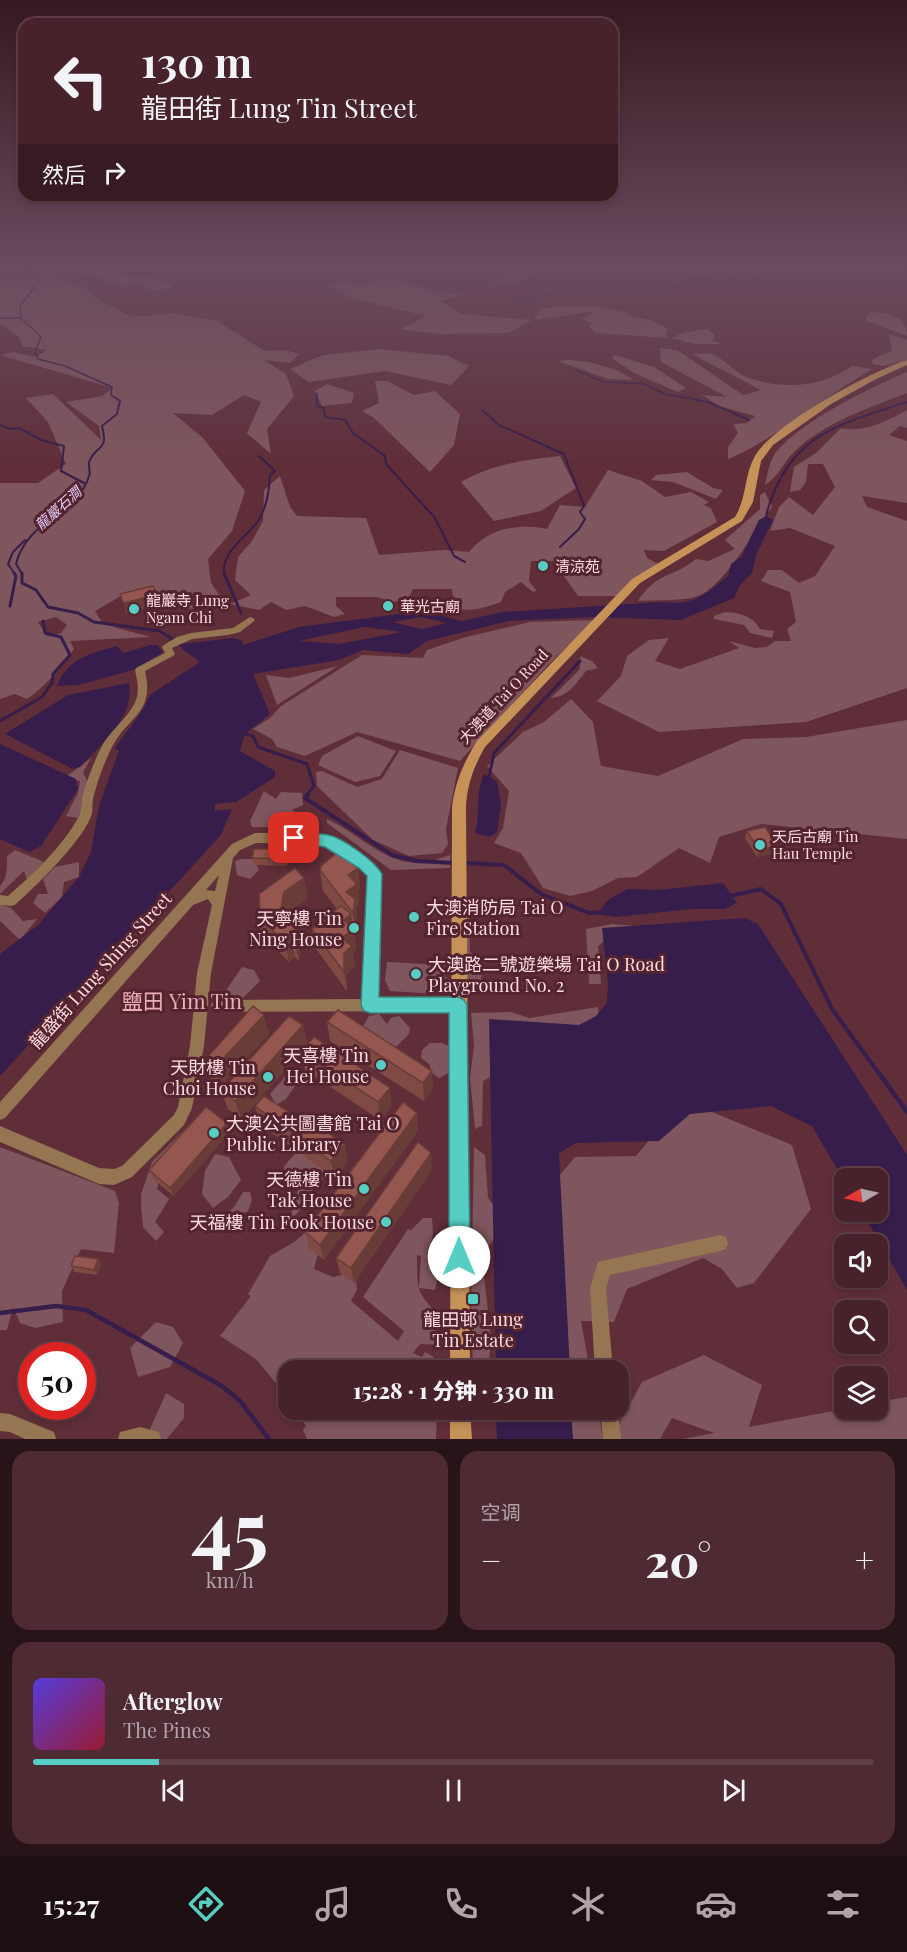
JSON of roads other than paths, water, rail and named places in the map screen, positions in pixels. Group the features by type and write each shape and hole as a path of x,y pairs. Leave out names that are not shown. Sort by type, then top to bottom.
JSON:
{"main road":[{"name":"大澳道 Tai O Road","path":"460,1360 458,1005 461,863 459,795 471,759 481,744 598,621 647,574 739,519 749,502 755,466 764,450 819,408 883,372 907,362"},
{"path":"460,1420 460,1439"}],"street":[{"path":"0,900 11,902 42,873 86,815 97,767 107,747 135,715 141,702 145,685 140,670 170,654 167,647 183,638 226,633 245,626 250,620"},
{"name":"龍盛街 Lung Shing Street","path":"0,1113 240,844 251,839 316,838 334,844 369,867 375,874 370,1005"},
{"path":"0,1134 99,1176 114,1177 127,1172 179,1120 187,1101 197,1046 202,987 230,855"},
{"path":"186,904 196,897 208,894 215,897 218,904"},
{"path":"218,1006 458,1005"},
{"path":"603,1360 598,1324 598,1288 604,1268 720,1243"},
{"path":"610,1420 612,1439"},
{"path":"0,1422 10,1423 47,1439"},
{"path":"127,1439 140,1436 152,1439"}],"waterway":[{"name":"龍巖石澗","path":"34,330 41,337 35,352 38,359 65,366 112,387 111,395 119,400"},
{"path":"576,370 604,382 645,384 664,394 699,400"},
{"path":"317,393 317,406 324,408 325,417 345,420 353,433 385,456 386,464 435,518 454,556 465,562"},
{"name":"龍巖石澗","path":"22,574 16,564 30,537 64,509 83,489 90,474 89,462 103,444 102,426 117,414 120,401 117,399"},
{"path":"691,399 708,402 749,420"},
{"path":"766,520 770,501 786,470 798,454 813,441 847,422 907,402"},
{"path":"482,410 499,425 564,454 584,506 580,512 585,519 579,529 560,547"},
{"path":"0,425 10,429 19,428 41,440 64,446 61,471 84,483"},
{"path":"224,573 224,565 231,551 258,521 265,505 270,475 275,471 259,456"},
{"path":"749,555 766,520"},
{"path":"15,574 8,564 13,552 25,540"},
{"path":"10,606 16,576 14,573"},
{"path":"224,573 241,613"},
{"name":"龍巖石澗","path":"22,574 22,583 36,590 48,607 78,613 94,622 160,631 181,645"},
{"path":"0,721 42,697 52,683 53,674 70,655 61,637 45,633 43,621"},
{"path":"489,777 494,753 580,661"},
{"path":"245,734 253,736 258,747 307,764 314,786 306,796"},
{"path":"308,795 305,798 392,855 417,861 454,863"},
{"path":"463,863 504,865 541,894 589,913 602,912"},
{"path":"730,896 761,889 781,904 832,1009 883,1079"},
{"path":"882,1077 907,1112"},
{"path":"0,1313 56,1306 86,1310 222,1386 240,1401 269,1439"}],"place":[{"name":"清涼苑","path":"543,566"},
{"name":"華光古廟","path":"388,606"},
{"name":"龍巖寺 Lung Ngam Chi","path":"134,609"},
{"name":"天后古廟 Tin Hau Temple","path":"760,845"},
{"name":"大澳消防局 Tai O Fire Station","path":"414,917"},
{"name":"天寧樓 Tin Ning House","path":"354,928"},
{"name":"大澳路二號遊樂場 Tai O Road Playground No. 2","path":"416,974"},
{"name":"天喜樓 Tin Hei House","path":"381,1065"},
{"name":"天財樓 Tin Choi House","path":"268,1077"},
{"name":"大澳公共圖書館 Tai O Public Library","path":"214,1133"},
{"name":"天德樓 Tin Tak House","path":"364,1189"},
{"name":"天福樓 Tin Fook House","path":"386,1222"},
{"name":"龍田邨 Lung Tin Estate","path":"473,1299"}],"district":[{"name":"鹽田 Yim Tin","path":"182,1000"}]}
